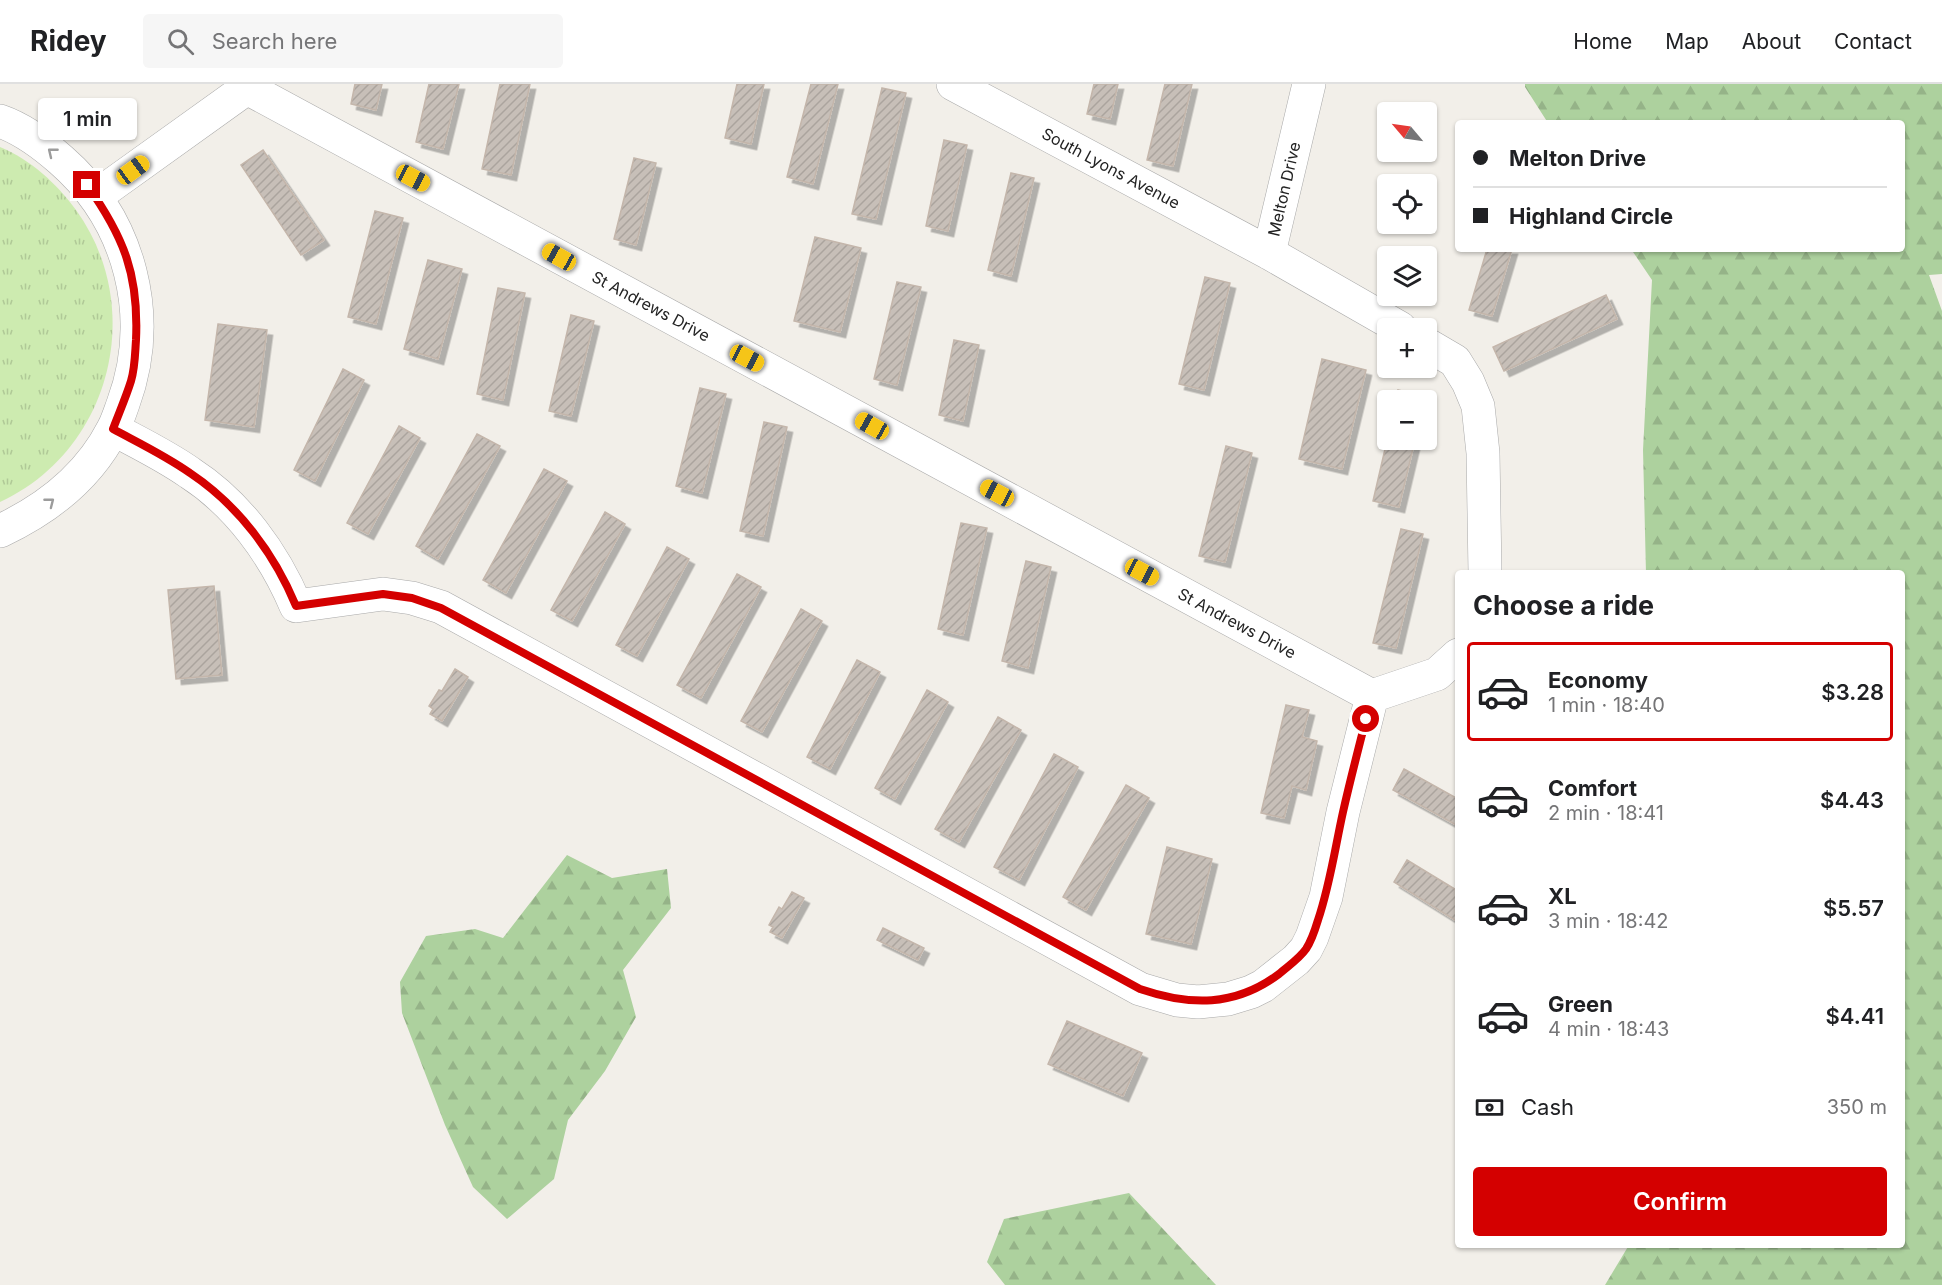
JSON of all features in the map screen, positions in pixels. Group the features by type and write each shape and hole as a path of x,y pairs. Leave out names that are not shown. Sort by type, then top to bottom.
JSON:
{"street":[{"name":"South Lyons Avenue","path":"953,84 1269,253"},
{"name":"Melton Drive","path":"1309,84 1269,253 1383,318"},
{"path":"95,197 248,86"},
{"name":"St Andrews Drive","path":"248,86 1371,696"},
{"path":"0,121 22,131 49,149 76,172 95,197 115,228 128,260 136,311 133,372 113,429 74,482 50,503 0,531"},
{"path":"1437,350 1455,361 1468,382 1478,406 1484,476 1485,570"},
{"path":"113,429 191,473 231,507 254,532 282,575 296,606 383,594 412,598 441,608 1140,989 1169,998 1198,1002 1228,999 1251,992 1263,986 1296,960 1306,949 1326,897 1343,812 1371,696 1437,674 1455,659"}],"green space":[{"path":"1525,84 1942,84 1942,274 1929,275 1942,311 1942,1285 1605,1285 1627,1248 1905,1248 1905,570 1646,570 1643,450 1652,280 1633,252 1905,252 1905,120 1546,120"},
{"path":"0,147 42,173 76,210 98,249 110,290 112,332 106,374 92,413 69,449 38,479 0,502"},
{"path":"567,855 612,878 667,869 671,908 623,970 636,1017 605,1071 568,1120 554,1179 507,1219 473,1187 445,1125 402,1013 400,982 426,936 475,929 503,938"},
{"path":"1129,1193 1216,1285 1005,1285 987,1262 1004,1219"}],"building":[{"path":"355,84 382,84 376,110 351,104"},
{"path":"429,84 459,84 443,149 416,142"},
{"path":"500,84 530,84 511,175 482,169"},
{"path":"737,84 764,84 751,144 725,138"},
{"path":"811,84 838,84 813,184 787,177"},
{"path":"1094,84 1118,84 1110,119 1087,114"},
{"path":"1165,84 1192,84 1173,166 1147,160"},
{"path":"882,88 906,93 876,219 852,214"},
{"path":"944,140 967,145 948,231 926,226"},
{"path":"263,150 324,240 301,255 241,165"},
{"path":"634,158 656,163 636,245 614,239"},
{"path":"1011,173 1034,178 1011,276 988,270"},
{"path":"375,211 403,218 376,324 348,317"},
{"path":"815,237 861,248 840,332 794,321"},
{"path":"1486,252 1511,252 1492,316 1469,310"},
{"path":"428,260 462,269 438,359 404,349"},
{"path":"1205,277 1230,283 1204,390 1179,384"},
{"path":"897,282 921,287 897,385 874,379"},
{"path":"498,288 525,293 503,400 477,394"},
{"path":"1606,295 1617,319 1504,371 1493,347"},
{"path":"571,315 594,321 571,416 549,411"},
{"path":"218,324 267,330 254,427 205,420"},
{"path":"954,340 979,345 963,421 939,415"},
{"path":"1322,359 1366,370 1342,469 1299,459"},
{"path":"343,369 364,380 315,481 294,470"},
{"path":"700,388 726,394 702,493 676,486"},
{"path":"764,422 787,427 763,536 740,531"},
{"path":"399,426 420,438 368,534 347,523"},
{"path":"477,434 500,446 438,559 416,546"},
{"path":"1226,446 1252,453 1225,562 1199,556"},
{"path":"1385,450 1413,450 1399,507 1373,501"},
{"path":"544,469 567,481 506,593 483,580"},
{"path":"605,512 625,524 572,621 551,610"},
{"path":"961,523 987,528 963,635 938,629"},
{"path":"1401,529 1423,534 1396,648 1373,643"},
{"path":"667,547 689,559 637,656 616,645"},
{"path":"1026,561 1051,567 1028,668 1002,661"},
{"path":"737,574 761,587 701,698 677,685"},
{"path":"214,586 222,675 176,679 168,590"},
{"path":"801,609 822,621 762,732 741,721"},
{"path":"857,660 880,672 830,769 807,757"},
{"path":"455,669 468,677 442,721 430,714 433,709 429,706 439,690 442,691"},
{"path":"927,690 948,702 895,799 875,788"},
{"path":"1286,705 1309,710 1302,737 1317,741 1306,790 1292,786 1284,818 1261,813"},
{"path":"998,717 1021,730 959,842 935,829"},
{"path":"1054,754 1078,767 1019,880 994,867"},
{"path":"1404,769 1455,797 1455,824 1393,790"},
{"path":"1126,785 1149,798 1086,910 1063,897"},
{"path":"1167,847 1212,859 1191,944 1146,934"},
{"path":"1407,860 1455,889 1455,920 1394,882"},
{"path":"792,892 804,898 782,938 770,932 773,927 769,925 779,907 782,909"},
{"path":"883,928 924,948 918,960 877,940"},
{"path":"1067,1021 1142,1053 1123,1096 1048,1064"}],"route":[{"path":"87,185 115,228 128,260 135,293 137,328 135,363 113,429 191,473 231,507 254,532 282,575 296,606 383,594 412,598 441,608 1140,989 1178,1000 1198,1002 1228,999 1263,986 1296,960 1306,949 1326,897 1343,812 1366,719"}]}
